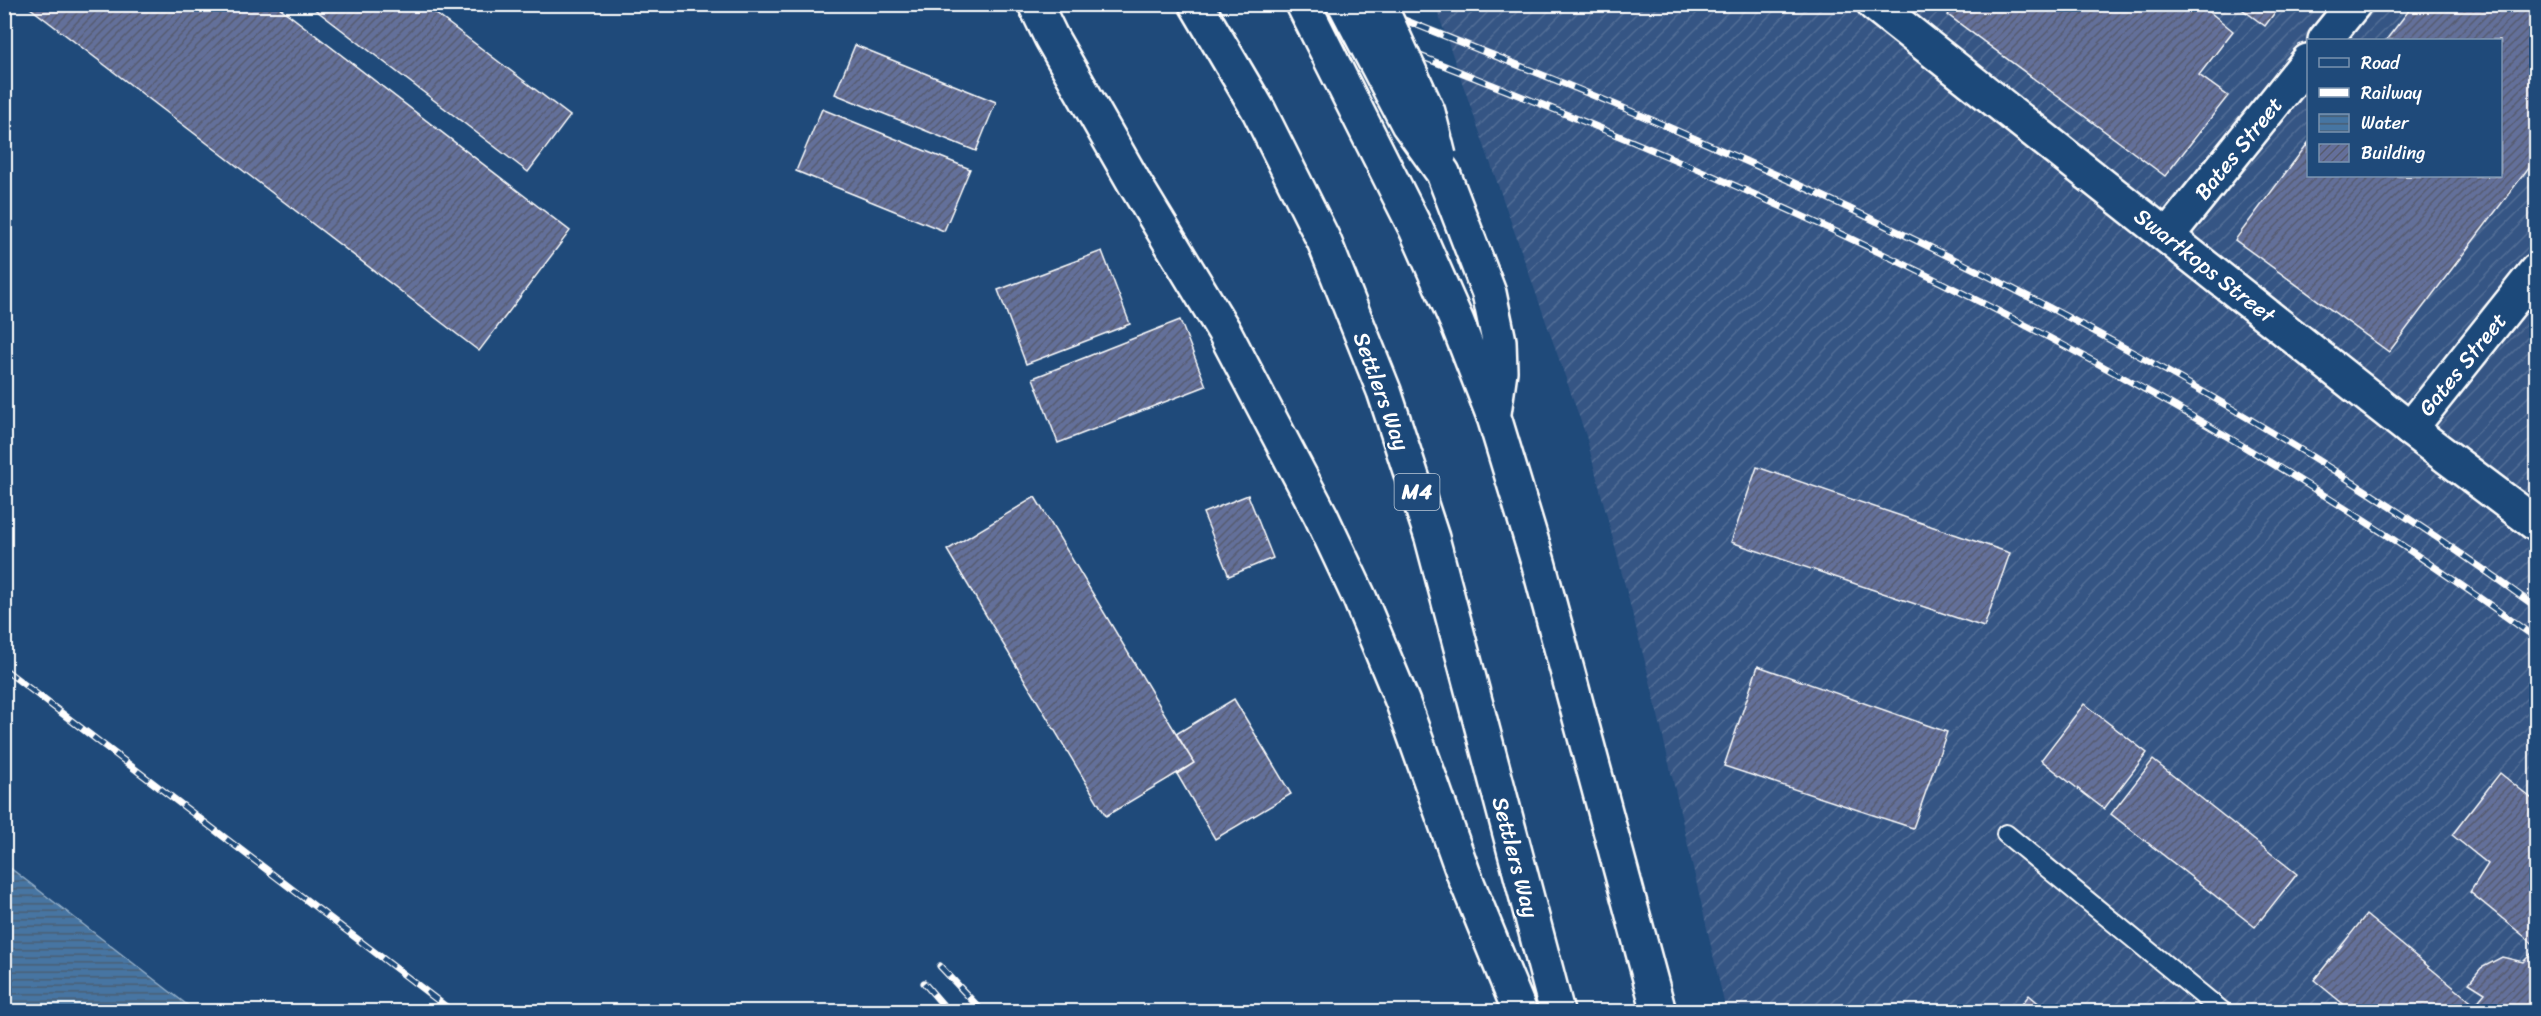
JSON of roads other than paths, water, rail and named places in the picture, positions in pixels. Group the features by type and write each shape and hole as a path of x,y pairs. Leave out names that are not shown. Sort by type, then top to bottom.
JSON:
{"main road":[{"path":"1035,4 1051,37 1136,184 1224,330 1321,516 1360,599 1403,703 1464,875 1520,1011"},
{"name":"Settlers Way","path":"1196,4 1259,111 1324,241 1384,391 1432,538 1557,1011"},
{"path":"1303,4 1416,229 1457,322 1494,417 1538,562 1659,1011"},
{"path":"1344,4 1408,124 1443,174"},
{"path":"1379,4 1428,112 1443,174 1489,293 1499,341 1500,371 1494,417"},
{"path":"2326,39 2354,4"},
{"name":"Swartkops Street","path":"1887,8 2410,429 2536,524"},
{"name":"Bates Street","path":"2168,235 2307,62"},
{"name":"Gates Street","path":"2410,429 2536,271"}],"lane":[{"path":"2006,834 2223,1011"}],"water":[{"path":"5,864 195,1011 5,1011"}],"railway":[{"path":"1291,4 1702,171 1862,244 1962,293 2062,344 2256,454 2351,512 2536,638"},
{"path":"1365,4 1666,126 1780,176 2004,284 2115,342 2330,468 2434,536 2536,607"},
{"path":"4,669 453,1012"},
{"path":"940,966 983,1012"},
{"path":"924,983 949,1012"}]}
